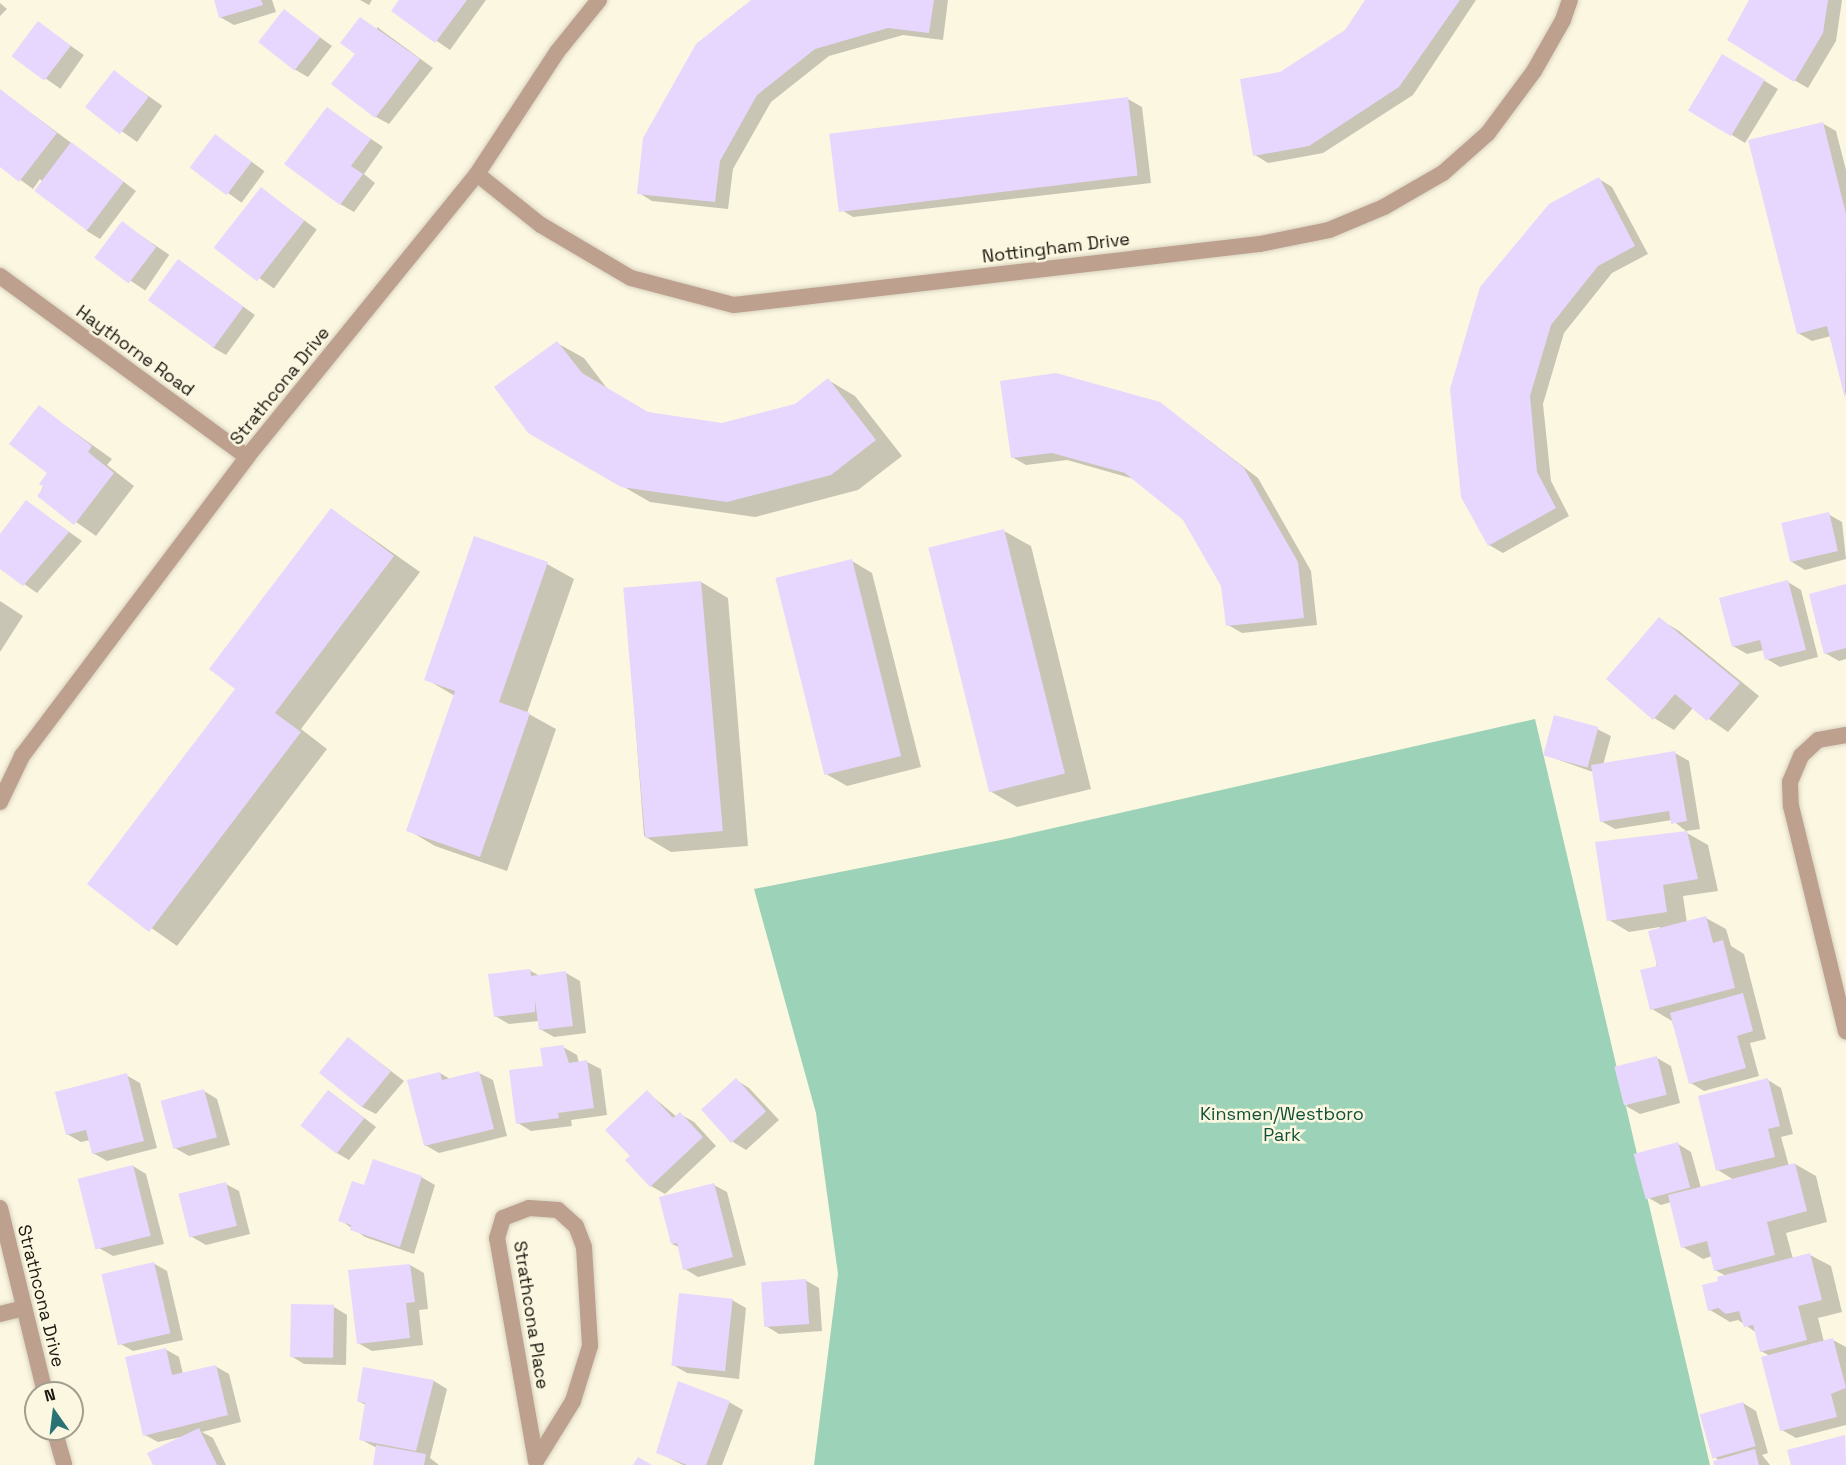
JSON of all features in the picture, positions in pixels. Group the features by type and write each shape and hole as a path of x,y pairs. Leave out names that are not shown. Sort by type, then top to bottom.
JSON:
{"street":[{"name":"Strathcona Drive","path":"0,802 22,756 247,457 477,174 556,52 599,0"},
{"name":"Nottingham Drive","path":"477,174 541,225 632,278 734,305 1260,244 1329,230 1384,207 1443,173 1488,133 1534,71 1563,20 1570,0"},
{"name":"Haythorne Road","path":"0,276 247,457"},
{"path":"1846,735 1818,740 1801,756 1790,782 1791,806 1846,1031"},
{"name":"Strathcona Drive","path":"0,1208 42,1381"},
{"name":"Strathcona Place","path":"529,1208 558,1210 576,1226 584,1247 590,1346 573,1401 535,1463 497,1238 503,1218 529,1208"},
{"path":"0,1314 24,1308"},
{"path":"57,1441 64,1465"}],"green space":[{"name":"Kinsmen/Westboro Park","path":"1535,719 1710,1465 814,1465 838,1274 816,1113 754,889 1001,840"}],"building":[{"path":"214,0 261,0 263,5 219,18"},
{"path":"399,0 467,0 435,43 391,11"},
{"path":"751,0 934,0 929,33 888,28 815,49 757,95 720,161 715,202 637,194 643,138 696,44"},
{"path":"1365,0 1460,0 1399,87 1309,146 1253,156 1240,79 1280,72 1345,30"},
{"path":"1749,0 1828,0 1823,33 1794,82 1727,40"},
{"path":"284,9 320,37 294,70 258,42"},
{"path":"360,17 420,59 375,118 331,84 355,54 340,43"},
{"path":"38,21 71,46 44,81 12,56"},
{"path":"1722,54 1765,80 1731,136 1688,111"},
{"path":"114,70 149,97 120,134 85,107"},
{"path":"0,89 57,133 19,182 0,167"},
{"path":"1128,97 1138,175 839,212 829,134"},
{"path":"327,107 371,139 351,166 363,174 340,205 284,164"},
{"path":"1823,122 1846,214 1845,399 1827,326 1797,334 1748,140"},
{"path":"215,134 252,162 226,195 190,168"},
{"path":"71,142 124,182 87,230 34,191"},
{"path":"1599,177 1635,246 1598,266 1551,325 1530,396 1537,472 1556,508 1488,546 1461,497 1450,389 1480,287 1549,204"},
{"path":"261,187 304,221 257,282 214,248"},
{"path":"122,221 156,247 129,284 94,258"},
{"path":"178,259 244,307 214,348 148,300"},
{"path":"557,341 582,373 648,412 722,423 795,404 828,378 876,440 831,475 727,502 621,487 528,433 494,387"},
{"path":"1056,373 1160,402 1244,468 1298,562 1304,618 1226,626 1221,586 1183,520 1125,473 1052,453 1011,458 1000,381"},
{"path":"39,405 92,446 88,452 114,473 74,525 37,496 44,487 39,484 47,473 9,444"},
{"path":"26,500 69,532 23,586 0,569 0,534"},
{"path":"331,508 394,556 275,713 301,732 149,932 87,884 235,689 209,669"},
{"path":"1829,512 1838,551 1790,562 1781,523"},
{"path":"1004,529 1065,774 989,792 928,548"},
{"path":"474,536 548,562 499,702 530,713 480,857 406,831 455,691 424,680"},
{"path":"852,559 901,756 824,775 775,578"},
{"path":"1788,580 1806,650 1765,660 1760,640 1732,647 1719,598"},
{"path":"701,581 723,831 645,838 623,588"},
{"path":"1846,584 1846,648 1824,654 1809,594"},
{"path":"1659,617 1740,683 1707,721 1675,694 1653,720 1606,679"},
{"path":"1554,715 1598,727 1588,767 1543,756"},
{"path":"1675,751 1687,821 1671,824 1669,811 1600,822 1591,765"},
{"path":"1687,831 1698,879 1663,885 1667,912 1607,921 1595,842"},
{"path":"1706,916 1713,943 1723,940 1735,988 1650,1010 1640,970 1657,966 1648,931"},
{"path":"530,969 531,976 566,971 573,1026 539,1030 535,1000 535,1012 494,1017 488,974"},
{"path":"1743,993 1753,1031 1737,1036 1746,1068 1689,1084 1670,1013"},
{"path":"348,1037 391,1072 362,1107 319,1073"},
{"path":"563,1045 569,1063 587,1060 594,1108 558,1113 559,1118 516,1124 509,1070 543,1066 540,1048"},
{"path":"1657,1056 1667,1095 1624,1105 1614,1067"},
{"path":"479,1071 494,1129 424,1146 407,1080 440,1072 442,1080"},
{"path":"127,1073 144,1141 92,1154 86,1130 66,1135 55,1092"},
{"path":"736,1078 766,1111 731,1143 701,1109"},
{"path":"1768,1078 1780,1126 1768,1129 1775,1157 1716,1171 1698,1096"},
{"path":"204,1089 217,1137 173,1149 161,1101"},
{"path":"328,1090 364,1118 337,1154 300,1125"},
{"path":"647,1090 673,1118 680,1112 703,1137 650,1187 625,1160 630,1156 605,1130"},
{"path":"1678,1142 1690,1187 1646,1199 1634,1154"},
{"path":"373,1159 422,1176 400,1247 350,1230 351,1225 338,1221 352,1181 364,1185"},
{"path":"1795,1163 1807,1211 1767,1222 1775,1255 1714,1271 1707,1241 1681,1248 1668,1195"},
{"path":"133,1165 151,1236 95,1250 78,1179"},
{"path":"226,1182 237,1226 189,1238 178,1194"},
{"path":"714,1183 733,1257 683,1270 677,1243 671,1244 659,1197"},
{"path":"1810,1253 1822,1300 1798,1306 1807,1340 1760,1352 1753,1325 1744,1327 1739,1311 1726,1314 1718,1308 1708,1311 1702,1285 1718,1281 1717,1277"},
{"path":"154,1262 170,1333 118,1345 101,1274"},
{"path":"410,1264 415,1302 406,1303 410,1338 357,1344 348,1270"},
{"path":"806,1279 809,1324 764,1327 761,1282"},
{"path":"679,1293 733,1299 725,1371 671,1366"},
{"path":"291,1304 334,1305 333,1358 290,1357"},
{"path":"1833,1338 1846,1388 1831,1394 1837,1417 1780,1431 1761,1357"},
{"path":"166,1348 172,1375 216,1365 228,1415 143,1436 125,1357"},
{"path":"363,1367 434,1380 416,1451 359,1440 365,1403 357,1401"},
{"path":"678,1381 730,1401 706,1465 687,1465 656,1453"},
{"path":"1743,1402 1756,1446 1712,1459 1700,1414"},
{"path":"199,1428 217,1465 153,1465 147,1453"},
{"path":"1845,1435 1846,1465 1791,1465 1787,1450"},
{"path":"376,1445 426,1454 424,1465 373,1465"},
{"path":"1755,1449 1759,1465 1714,1465 1713,1461"},
{"path":"638,1457 652,1465 633,1465"}]}
